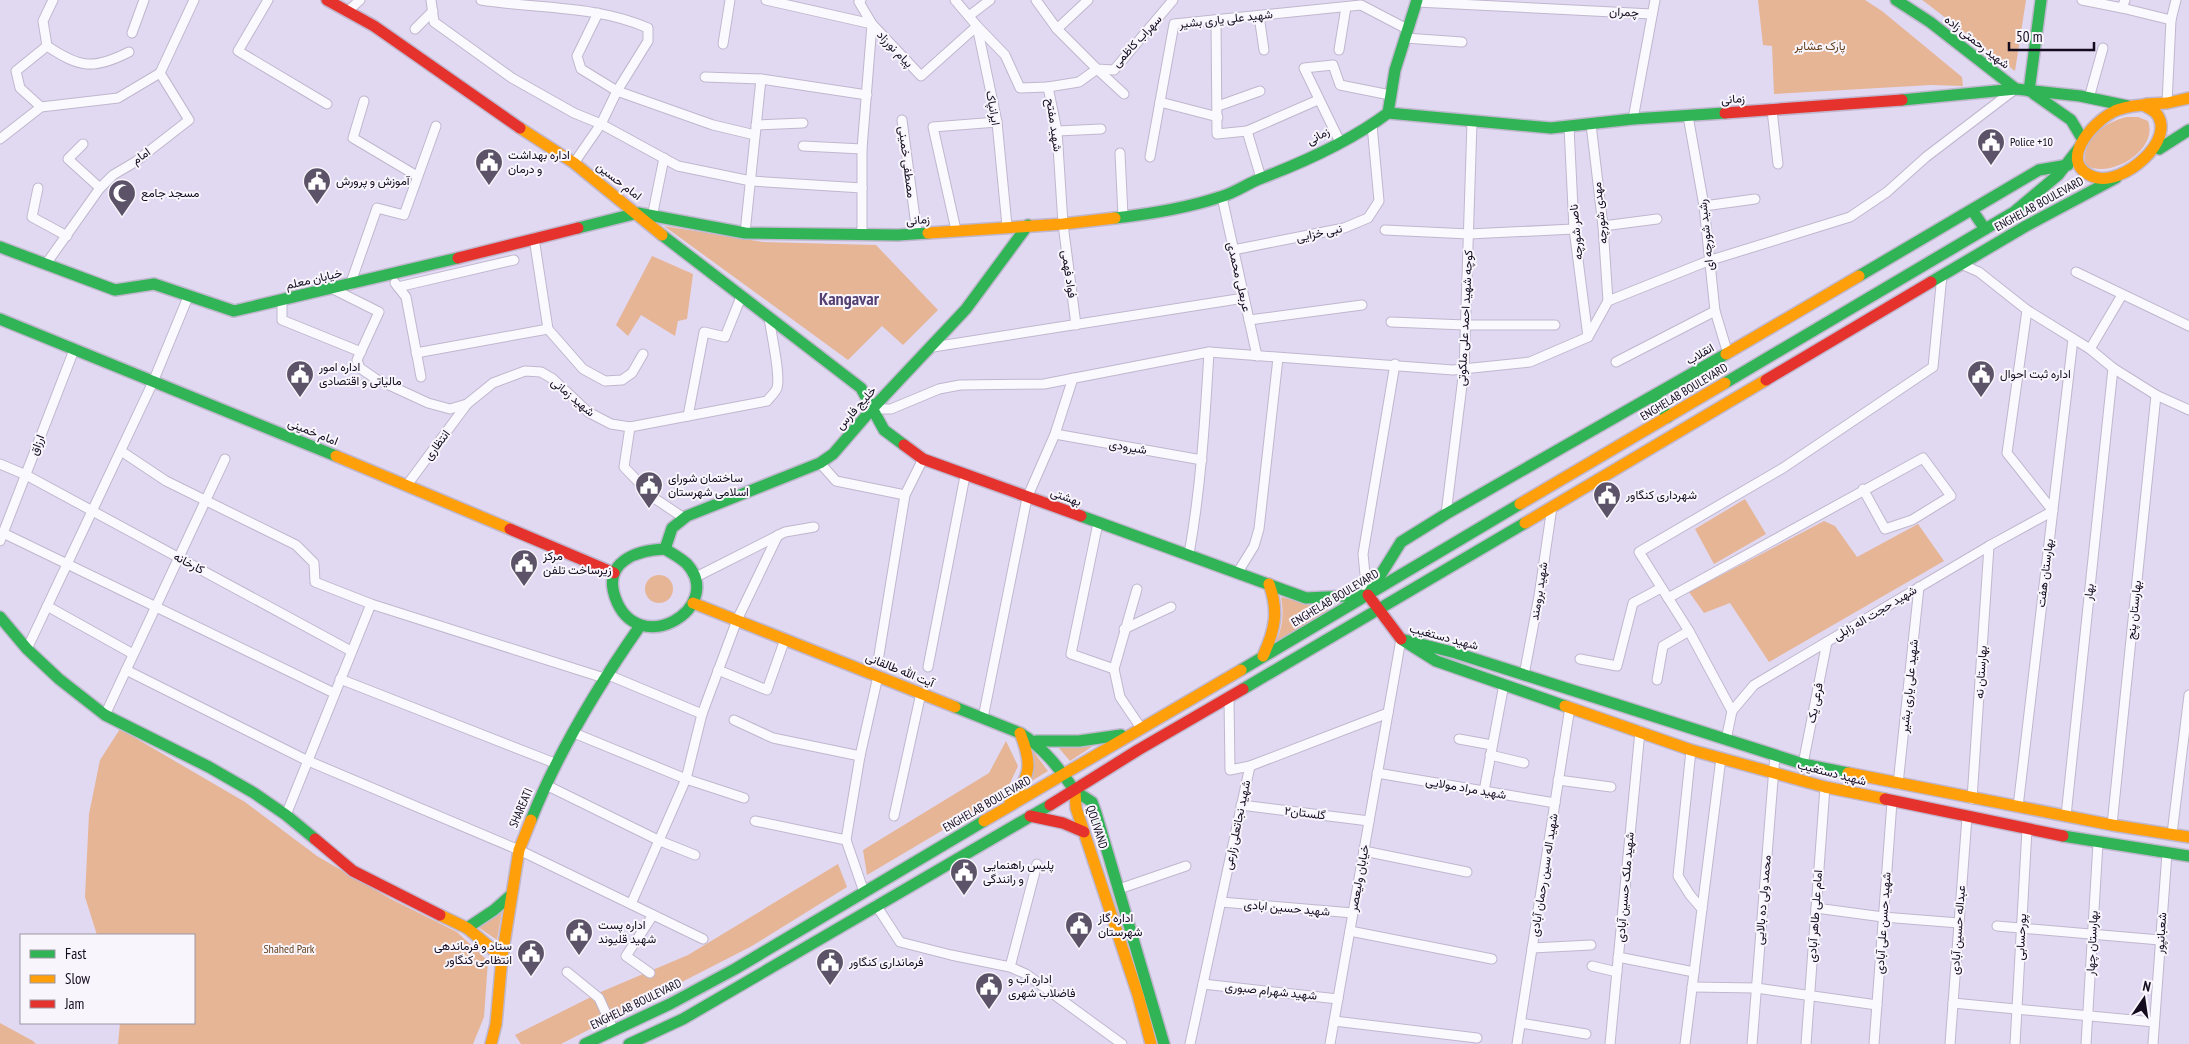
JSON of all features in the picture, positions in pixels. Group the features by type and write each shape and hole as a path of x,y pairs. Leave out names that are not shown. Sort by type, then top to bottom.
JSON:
{"main road":[{"name":"امام حسین","path":"328,0 374,26 526,133 574,163 638,213 700,266 860,388 872,409"},
{"name":"شهید رحمتی زاده","path":"1896,0 1930,22 2016,89"},
{"path":"2041,0 2029,91 2071,120 2081,144"},
{"path":"1388,113 1390,95 1417,1"},
{"name":"زمانی","path":"638,213 745,234 862,235 917,234 1007,226 1063,224 1144,215 1222,197 1261,178 1281,172 1339,140 1372,125 1388,113 1550,128 2016,89 2089,98 2128,106"},
{"path":"2143,105 2155,108 2163,114 2167,125 2165,137 2146,162 2131,172 2116,178 2101,179 2089,176 2080,170 2077,159 2081,144 2098,122 2112,112 2128,106 2167,103 2189,98"},
{"path":"2157,150 2189,130"},
{"name":"ENGHELAB BOULEVARD","path":"585,1044 670,1004 735,969 1368,595 1409,568 2014,212 2050,183 2068,165 2081,144"},
{"name":"انقلاب","path":"1368,595 1401,542 1446,514 1728,354 2039,170 2068,165"},
{"name":"ENGHELAB BOULEVARD","path":"629,1044 683,1019 876,905 1075,791 1138,750 1378,610 1942,275 2026,226 2116,178"},
{"path":"1972,210 1985,229"},
{"name":"خیابان معلم","path":"0,247 115,290 154,284 234,311 350,285 638,213"},
{"name":"خلیج فارس","path":"664,549 672,526 684,518 701,509 820,463 833,454 872,409 966,309 1028,226"},
{"name":"امام خمینی","path":"0,320 407,485 614,573"},
{"path":"1654,396 1668,417"},
{"name":"بهشتی","path":"872,409 884,430 923,459 966,476 1189,554 1306,598 1368,595"},
{"path":"664,549 689,566 696,590 693,603 686,613 664,627 640,626 631,622 621,611 614,590 614,573 626,558 644,551 664,549"},
{"path":"1263,656 1277,624 1277,610 1269,584"},
{"path":"1368,595 1401,639"},
{"name":"آیت الله طالقانی","path":"693,603 1020,733 1036,741 1056,761 1075,791"},
{"path":"0,617 27,649 59,679 105,715 209,767 286,815 353,871 468,928 502,957"},
{"name":"SHAREATI","path":"496,1024 502,957 519,850 557,764 605,676 640,626"},
{"name":"شهید دستغیب","path":"1401,639 1456,653 1803,764 1972,799 2112,825 2189,836"},
{"name":"شهید دستغیب","path":"1401,639 1436,661 1691,750 1798,780 1892,802 2098,843 2189,856"},
{"path":"1036,741 1059,744 1100,740 1138,730"},
{"path":"999,812 1026,784 1029,767 1028,752 1020,733"},
{"path":"1721,758 1726,740"},
{"path":"1798,780 1803,764"},
{"name":"QOLIVAND","path":"1075,791 1076,808 1138,995 1151,1044"},
{"name":"QOLIVAND","path":"1075,791 1092,802 1164,1044"},
{"path":"1030,816 1063,823 1084,832"},
{"path":"468,928 494,910 511,895"},
{"path":"491,1044 496,1024"},
{"path":"496,1024 500,1044"}],"street":[{"path":"53,0 43,21 47,46 69,61 88,65 113,60 130,52"},
{"path":"132,33 144,0"},
{"path":"0,139 41,107 118,98 160,73 194,0"},
{"path":"268,0 238,51 327,104"},
{"path":"348,11 360,0"},
{"path":"431,0 434,22 512,78 574,113 601,124 678,166 750,181 862,188"},
{"path":"481,0 598,13 630,20 648,28 648,41 617,91 601,124 574,163"},
{"path":"722,44 730,0"},
{"name":"پیام نورزاد","path":"766,0 872,24 921,76 977,26"},
{"path":"861,0 860,2 872,24 862,149 862,235"},
{"name":"ایرانپاک","path":"955,0 977,26 997,122 1007,226"},
{"path":"969,16 990,0"},
{"name":"سهراب کاظمی","path":"1036,0 1057,29 1097,69 1114,70 1173,0"},
{"path":"1057,29 1088,0"},
{"path":"1633,120 1655,0"},
{"path":"2082,0 2123,4 2171,20"},
{"path":"2167,103 2171,20 2176,0"},
{"name":"چمران","path":"1417,1 1652,14"},
{"name":"شهید علی یاری بشیر","path":"1150,157 1174,24 1360,5 1406,34"},
{"path":"1339,50 1346,7"},
{"path":"415,29 432,11"},
{"path":"598,13 577,56 582,69 617,91 713,125 755,135"},
{"path":"1259,16 1264,50"},
{"path":"1216,20 1217,134 1246,130 1318,100"},
{"path":"977,26 1004,55 1020,88 1048,87"},
{"path":"1406,34 1462,42"},
{"path":"41,107 20,88 16,70 47,46"},
{"path":"2089,98 2103,48"},
{"path":"1339,140 1304,68 1333,65 1340,85 1390,95"},
{"path":"1097,69 1124,94"},
{"name":"شهید مفتح","path":"1063,224 1056,131 1048,87 1079,82 1097,69"},
{"name":"امام","path":"46,264 100,188 113,175 135,162 189,120 160,73"},
{"path":"705,78 761,79 867,95"},
{"path":"745,234 761,79"},
{"path":"872,409 891,409 939,389 960,385 1044,384 1209,352 1363,364 1395,364 1464,369 1530,362 1588,337 1608,301 1708,261 1850,217 1887,192 1926,157 2016,89"},
{"path":"1218,106 1260,91"},
{"path":"364,101 353,138 417,176"},
{"path":"1160,102 1218,117"},
{"path":"1772,110 1778,164"},
{"name":"رشید شورچه ای","path":"1688,116 1704,206 1708,261 1715,311 1728,354"},
{"name":"مصطفی خمینی","path":"902,120 917,234"},
{"path":"956,230 933,127 997,122"},
{"name":"کوچه شهید احمد علی ملکوتی","path":"1446,514 1464,369 1472,122"},
{"path":"756,125 803,123"},
{"name":"مهدی شورچه","path":"1591,124 1608,301"},
{"name":"نبی خزایی","path":"1233,250 1344,228 1368,218 1379,201 1372,125"},
{"path":"350,285 377,208 404,214 436,126"},
{"name":"ناصر شورچه","path":"1569,126 1574,229 1588,337"},
{"path":"1056,131 1101,129"},
{"path":"1246,130 1261,178"},
{"path":"83,144 68,158 100,188"},
{"path":"803,146 862,149"},
{"path":"1120,152 1123,216"},
{"path":"652,217 664,158"},
{"path":"38,188 32,218 67,236"},
{"name":"عربعلی محمدی","path":"1222,197 1257,356"},
{"path":"1704,206 1755,199"},
{"path":"1602,226 1657,219"},
{"name":"فواد فهمی","path":"1063,224 1076,325"},
{"path":"1386,230 1469,234 1574,229"},
{"path":"534,238 548,329 583,369 605,381 622,380 632,373 643,354"},
{"path":"398,286 514,260"},
{"path":"1961,264 1979,272 2027,310 2090,349 2113,368 2156,395 2189,410"},
{"path":"2076,272 2189,326"},
{"path":"388,275 406,296 421,377"},
{"path":"1732,711 1688,631 1639,552 1783,468 1933,368 1942,275"},
{"path":"333,289 378,312 357,360 360,368 376,380 428,403 450,409 467,404"},
{"path":"2090,349 2122,294"},
{"path":"27,649 153,382 188,297"},
{"path":"688,416 704,332 725,337 742,297"},
{"path":"932,347 1244,298"},
{"path":"282,300 282,320 361,352"},
{"path":"1249,320 1362,305"},
{"path":"2027,310 2008,453 2052,511"},
{"path":"1616,362 1715,311"},
{"name":"شهید زمانی","path":"467,404 493,383 525,371 541,372 553,379 588,412 611,424 630,427 767,401 776,391 779,375 775,362 769,317"},
{"path":"1392,322 1466,325 1554,325"},
{"path":"416,353 548,329"},
{"name":"بهارستان هفت","path":"2018,807 2073,339"},
{"name":"ارزاق","path":"2,537 74,350"},
{"path":"1189,554 1197,511 1209,352"},
{"path":"1238,572 1254,546 1259,529 1278,358"},
{"path":"1368,595 1363,554 1395,364"},
{"name":"بهار","path":"2066,816 2113,368"},
{"path":"983,718 1027,498 1055,434 1073,378"},
{"name":"بهارستان پنج","path":"2112,825 2156,395"},
{"name":"انتظاری","path":"407,485 467,404"},
{"path":"630,427 624,467 654,498 684,518"},
{"name":"شیرودی","path":"1055,434 1202,460"},
{"path":"121,451 166,481 296,545 314,563 315,582 371,604 605,676 702,714"},
{"path":"1668,598 1863,489 1923,458 1951,496 1912,520 1885,529 1863,489"},
{"path":"105,715 225,459"},
{"path":"879,655 905,495 923,459"},
{"path":"820,463 836,480 905,495"},
{"name":"کارخانه","path":"0,464 26,475 351,651"},
{"path":"928,667 966,476"},
{"name":"شهید برومند","path":"1524,675 1539,596 1552,507"},
{"name":"شهید حجت اله زابلی","path":"1726,740 1732,711 1754,684 1988,546 2052,511"},
{"path":"1098,523 1071,654 1114,669"},
{"path":"694,578 785,532 814,527"},
{"path":"631,904 686,779 702,714 737,620 778,535"},
{"path":"2,537 67,564 334,692"},
{"name":"بهارستان نه","path":"1972,799 1988,546"},
{"name":"شهید علی یاری بشیر","path":"1898,784 1919,587"},
{"path":"1580,659 1617,666 1633,603 1661,588"},
{"path":"1137,589 1114,669 1120,697 1138,730"},
{"path":"286,815 306,760 371,604"},
{"path":"47,606 133,654"},
{"path":"1124,630 1171,607"},
{"path":"1657,680 1663,646 1688,631"},
{"path":"718,670 767,690 784,639"},
{"path":"1388,713 1401,639"},
{"name":"فرعی یک","path":"1803,764 1827,642"},
{"path":"126,670 306,760 519,850 703,939"},
{"path":"864,892 846,840 860,756 878,676"},
{"path":"340,679 557,764"},
{"path":"1484,791 1504,684"},
{"path":"894,816 921,693"},
{"path":"2172,834 2189,695"},
{"path":"1229,697 1230,770 1250,766"},
{"name":"شهید اله سین رحمان آبادی","path":"1517,1044 1570,707"},
{"name":"شهید نجاتعلی زارعی","path":"1190,1044 1250,766 1388,713"},
{"name":"خیابان ولیعصر","path":"1330,1044 1388,713"},
{"path":"734,720 773,738 860,756"},
{"name":"شهید ملک حسین آبادی","path":"1610,1044 1640,731"},
{"path":"574,733 686,779 744,798"},
{"path":"1459,739 1492,745"},
{"path":"1691,750 1678,876 1702,909"},
{"path":"1490,755 1524,763"},
{"name":"محمد ولی ده بالایی","path":"1752,1044 1775,755"},
{"path":"1685,1044 1721,758"},
{"name":"شهید مراد مولایی","path":"1378,774 1555,803"},
{"path":"1558,780 1611,787"},
{"path":"546,786 660,841 695,855"},
{"name":"امام علی طاهر آبادی","path":"1806,1044 1825,787"},
{"name":"شهید حسن علی آبادی","path":"1874,1044 1892,802"},
{"name":"گلستان۲","path":"1241,805 1369,821"},
{"name":"عبداله حسین آبادی","path":"1950,1044 1967,817"},
{"path":"755,821 846,840"},
{"name":"پورحسابی","path":"2015,1044 2027,829"},
{"name":"بهارستان چهار","path":"2086,1044 2098,843"},
{"path":"1364,852 1467,872"},
{"name":"شعبانپور","path":"2153,1044 2167,852"},
{"path":"1010,967 1037,864"},
{"path":"1119,889 1186,866"},
{"name":"شهید حسین ابادی","path":"1220,902 1353,913"},
{"path":"876,905 900,942 1010,967 1026,974 1122,1044"},
{"path":"1816,908 1883,917 1959,923"},
{"path":"650,973 626,956 653,915"},
{"path":"1997,926 2160,940"},
{"path":"1350,932 1492,959"},
{"path":"1532,948 1591,945"},
{"path":"1618,957 1694,972"},
{"path":"1592,966 1617,972"},
{"path":"567,972 599,998 614,1031"},
{"name":"شهید شهرام صبوری","path":"1203,984 1338,999"},
{"path":"1692,987 1756,988 1877,1005"},
{"path":"1953,1003 2154,1022"},
{"path":"1334,1021 1477,1038"},
{"path":"1521,1023 1586,1034"}],"green space":[{"name":"پارک عشایر","path":"1758,0 1865,0 1882,11 1962,77 1963,86 1931,85 1774,94 1772,46 1763,45"},
{"path":"1922,0 2026,0 2015,71 1925,2"},
{"path":"2127,117 2138,117 2148,121 2149,132 2146,142 2139,152 2130,160 2107,169 2095,169 2085,165 2085,156 2090,140 2110,123"},
{"path":"664,226 763,242 876,245 938,310 903,345 882,326 848,360"},
{"path":"652,256 693,274 687,319 678,321 675,336 641,315 628,336 616,325"},
{"path":"1745,499 1766,534 1714,564 1695,529"},
{"path":"1824,521 1835,526 1857,557 1918,524 1944,561 1769,662 1730,603 1704,613 1689,592"},
{"path":"659,575 669,579 673,589 669,599 659,603 649,599 645,589 649,579"},
{"path":"1281,597 1329,610 1276,642 1282,620"},
{"name":"Shahed Park","path":"120,729 245,802 317,856 391,899 457,932 488,961 484,1017 473,1044 118,1044 120,1024 195,1024 195,934 97,934 85,897 89,814 100,760"},
{"path":"1006,741 1018,766 1010,783 982,807 867,875 863,850 989,773"},
{"path":"1093,746 1070,761 1058,747"},
{"path":"1033,751 1048,771 1030,782"},
{"path":"838,864 847,887 752,946 561,1044 521,1044 515,1035 603,991 688,955"},
{"path":"502,911 497,940 478,927"},
{"path":"0,1023 33,1041 36,1044 0,1044"}],"traffic: fast":[{"path":"1388,113 1395,70 1417,0"},
{"path":"1896,0 1930,22 2016,89"},
{"path":"2029,91 2041,0"},
{"path":"1902,100 2016,89 2080,96 2128,106"},
{"path":"2034,94 2071,120 2083,140"},
{"path":"1115,218 1182,207 1226,195 1327,150 1388,113 1551,128 1633,119 1725,113"},
{"path":"2159,149 2189,130"},
{"path":"1725,383 2014,212 2058,175 2079,148"},
{"path":"1859,276 2039,170 2068,165"},
{"path":"1931,282 2026,226 2116,178"},
{"path":"1972,210 1985,229"},
{"path":"578,228 638,213 745,233 898,235 928,233"},
{"path":"665,549 672,528 687,516 820,463 833,454 872,409 966,309 1028,225"},
{"path":"662,235 861,388 884,430 904,445"},
{"path":"0,247 115,290 154,284 234,311 458,258"},
{"path":"0,319 336,456"},
{"path":"1368,595 1401,542 1446,514 1726,354"},
{"path":"1654,396 1668,417"},
{"path":"1241,670 1520,504"},
{"path":"1081,516 1306,598 1368,595"},
{"path":"1243,689 1525,523"},
{"path":"665,549 687,564 696,581 695,597 687,611 674,621 658,626 641,625 626,616 615,597 614,575 618,567 633,555 665,549"},
{"path":"0,617 27,649 59,679 105,715 209,767 254,793 286,815 315,839"},
{"path":"531,820 554,769 580,720 640,626"},
{"path":"1565,706 1436,661 1401,639 1456,653 1803,764 1848,773"},
{"path":"955,707 1020,733 1029,739 1050,759 1075,791"},
{"path":"1036,741 1079,741 1121,735"},
{"path":"1075,791 1092,802 1096,813 1164,1044"},
{"path":"629,1044 683,1019 1050,805"},
{"path":"585,1044 670,1004 735,969 984,821"},
{"path":"2063,836 2189,856"},
{"path":"467,928 494,910 511,895"}],"traffic: slow":[{"path":"2146,104 2167,103 2189,98"},
{"path":"2143,105 2156,113 2161,124 2160,136 2144,159 2119,175 2106,178 2094,177 2083,171 2078,162 2078,153 2081,143 2096,125 2116,110 2143,105"},
{"path":"520,128 574,163 662,235"},
{"path":"928,233 1063,224 1115,218"},
{"path":"1726,354 1859,276"},
{"path":"1525,523 1766,380"},
{"path":"1520,504 1725,383"},
{"path":"336,456 510,529"},
{"path":"1263,656 1273,629 1275,612 1269,584"},
{"path":"693,603 955,707"},
{"path":"984,821 1241,670"},
{"path":"1565,706 1691,750 1825,787 1885,799"},
{"path":"1010,801 1023,784 1028,769 1027,753 1020,733"},
{"path":"1848,773 2112,825 2189,837"},
{"path":"1075,791 1076,808 1138,995 1151,1044"},
{"path":"491,1044 496,1024 502,957 519,850 531,820"},
{"path":"440,915 467,928 502,957"}],"traffic: jam":[{"path":"327,0 374,26 520,128"},
{"path":"1725,113 1902,100"},
{"path":"458,258 578,228"},
{"path":"1766,380 1931,282"},
{"path":"904,445 923,459 1081,516"},
{"path":"510,529 614,573"},
{"path":"1368,595 1401,639"},
{"path":"1050,805 1138,750 1243,689"},
{"path":"1885,799 2063,836"},
{"path":"1030,816 1063,823 1084,832"},
{"path":"315,839 353,871 440,915"}],"place":[{"name":"Police +10","path":"1991,166"},
{"name":"اداره بهداشت و درمان","path":"489,186"},
{"name":"آموزش و پرورش","path":"317,205"},
{"name":"مسجد جامع","path":"122,217"},
{"name":"اداره امور مالیاتی و اقتصادی","path":"300,398"},
{"name":"اداره ثبت احوال","path":"1981,398"},
{"name":"ساختمان شورای اسلامی شهرستان","path":"649,509"},
{"name":"شهرداری کنگاور","path":"1607,519"},
{"name":"مرکز زیرساخت تلفن","path":"524,587"},
{"name":"پلیس راهنمایی و رانندگی","path":"964,896"},
{"name":"اداره گاز شهرستان","path":"1079,949"},
{"name":"اداره پست شهید قلیوند","path":"579,956"},
{"name":"ستاد و فرماندهی انتظامی کنگاور","path":"531,977"},
{"name":"فرمانداری کنگاور","path":"830,986"},
{"name":"اداره آب و فاضلاب شهری","path":"989,1010"}],"district":[{"name":"Kangavar","path":"849,299"}]}
